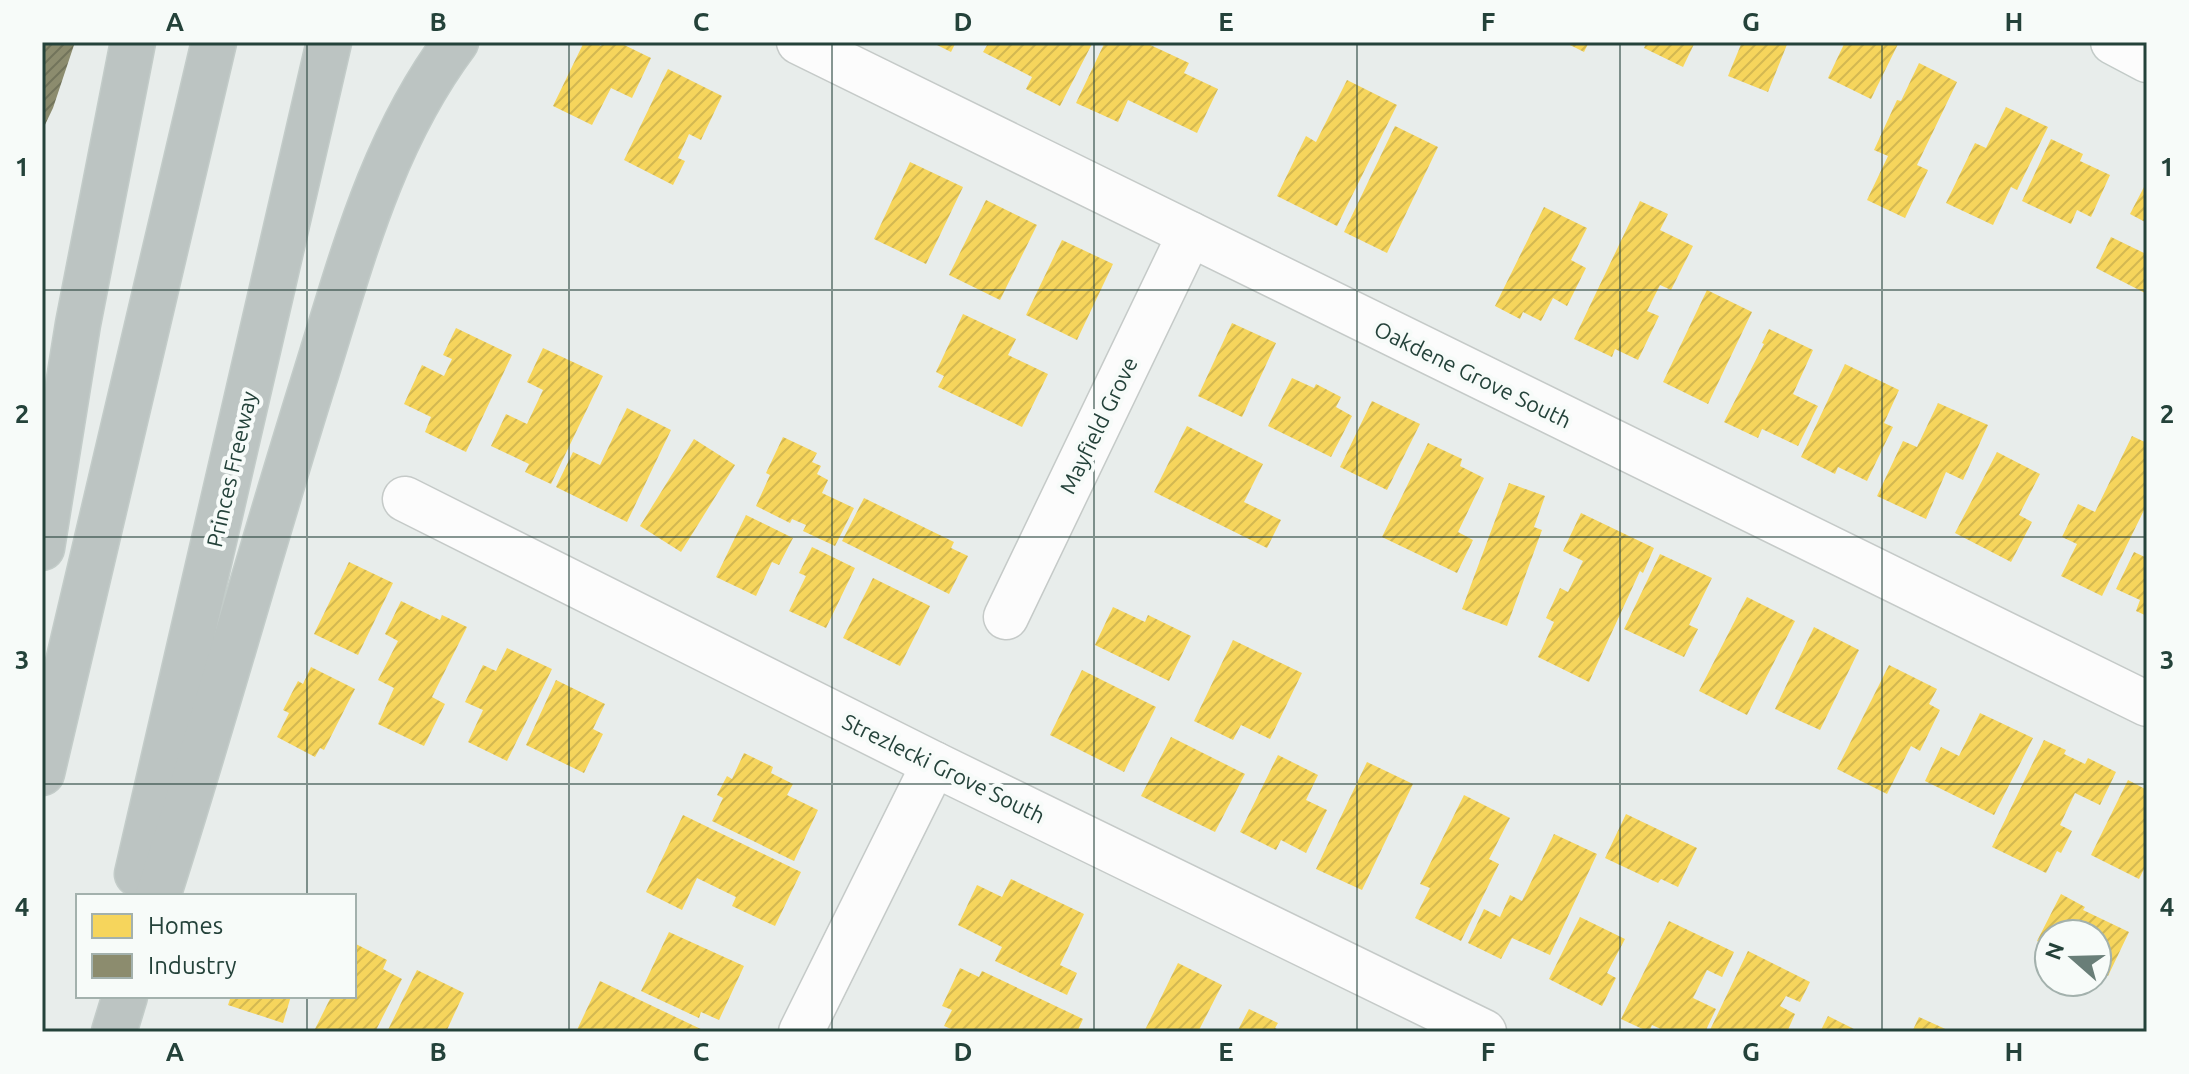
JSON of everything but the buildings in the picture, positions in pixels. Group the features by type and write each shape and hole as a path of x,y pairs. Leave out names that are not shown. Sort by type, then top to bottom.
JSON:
{"highway":[{"path":"42,548 78,324 133,42"},
{"path":"42,773 214,42"},
{"name":"Princes Freeway","path":"132,894 329,42"},
{"path":"159,894 207,744 298,431 382,171 407,117 456,42"},
{"path":"99,1032 108,998"},
{"path":"114,1032 124,998"}],"street":[{"name":"Oakdene Grove South","path":"799,42 2147,704"},
{"path":"2113,42 2147,60"},
{"name":"Mayfield Grove","path":"1006,617 1190,234"},
{"name":"Strezlecki Grove South","path":"405,499 934,764 1484,1032"},
{"path":"801,1032 934,764"}]}
